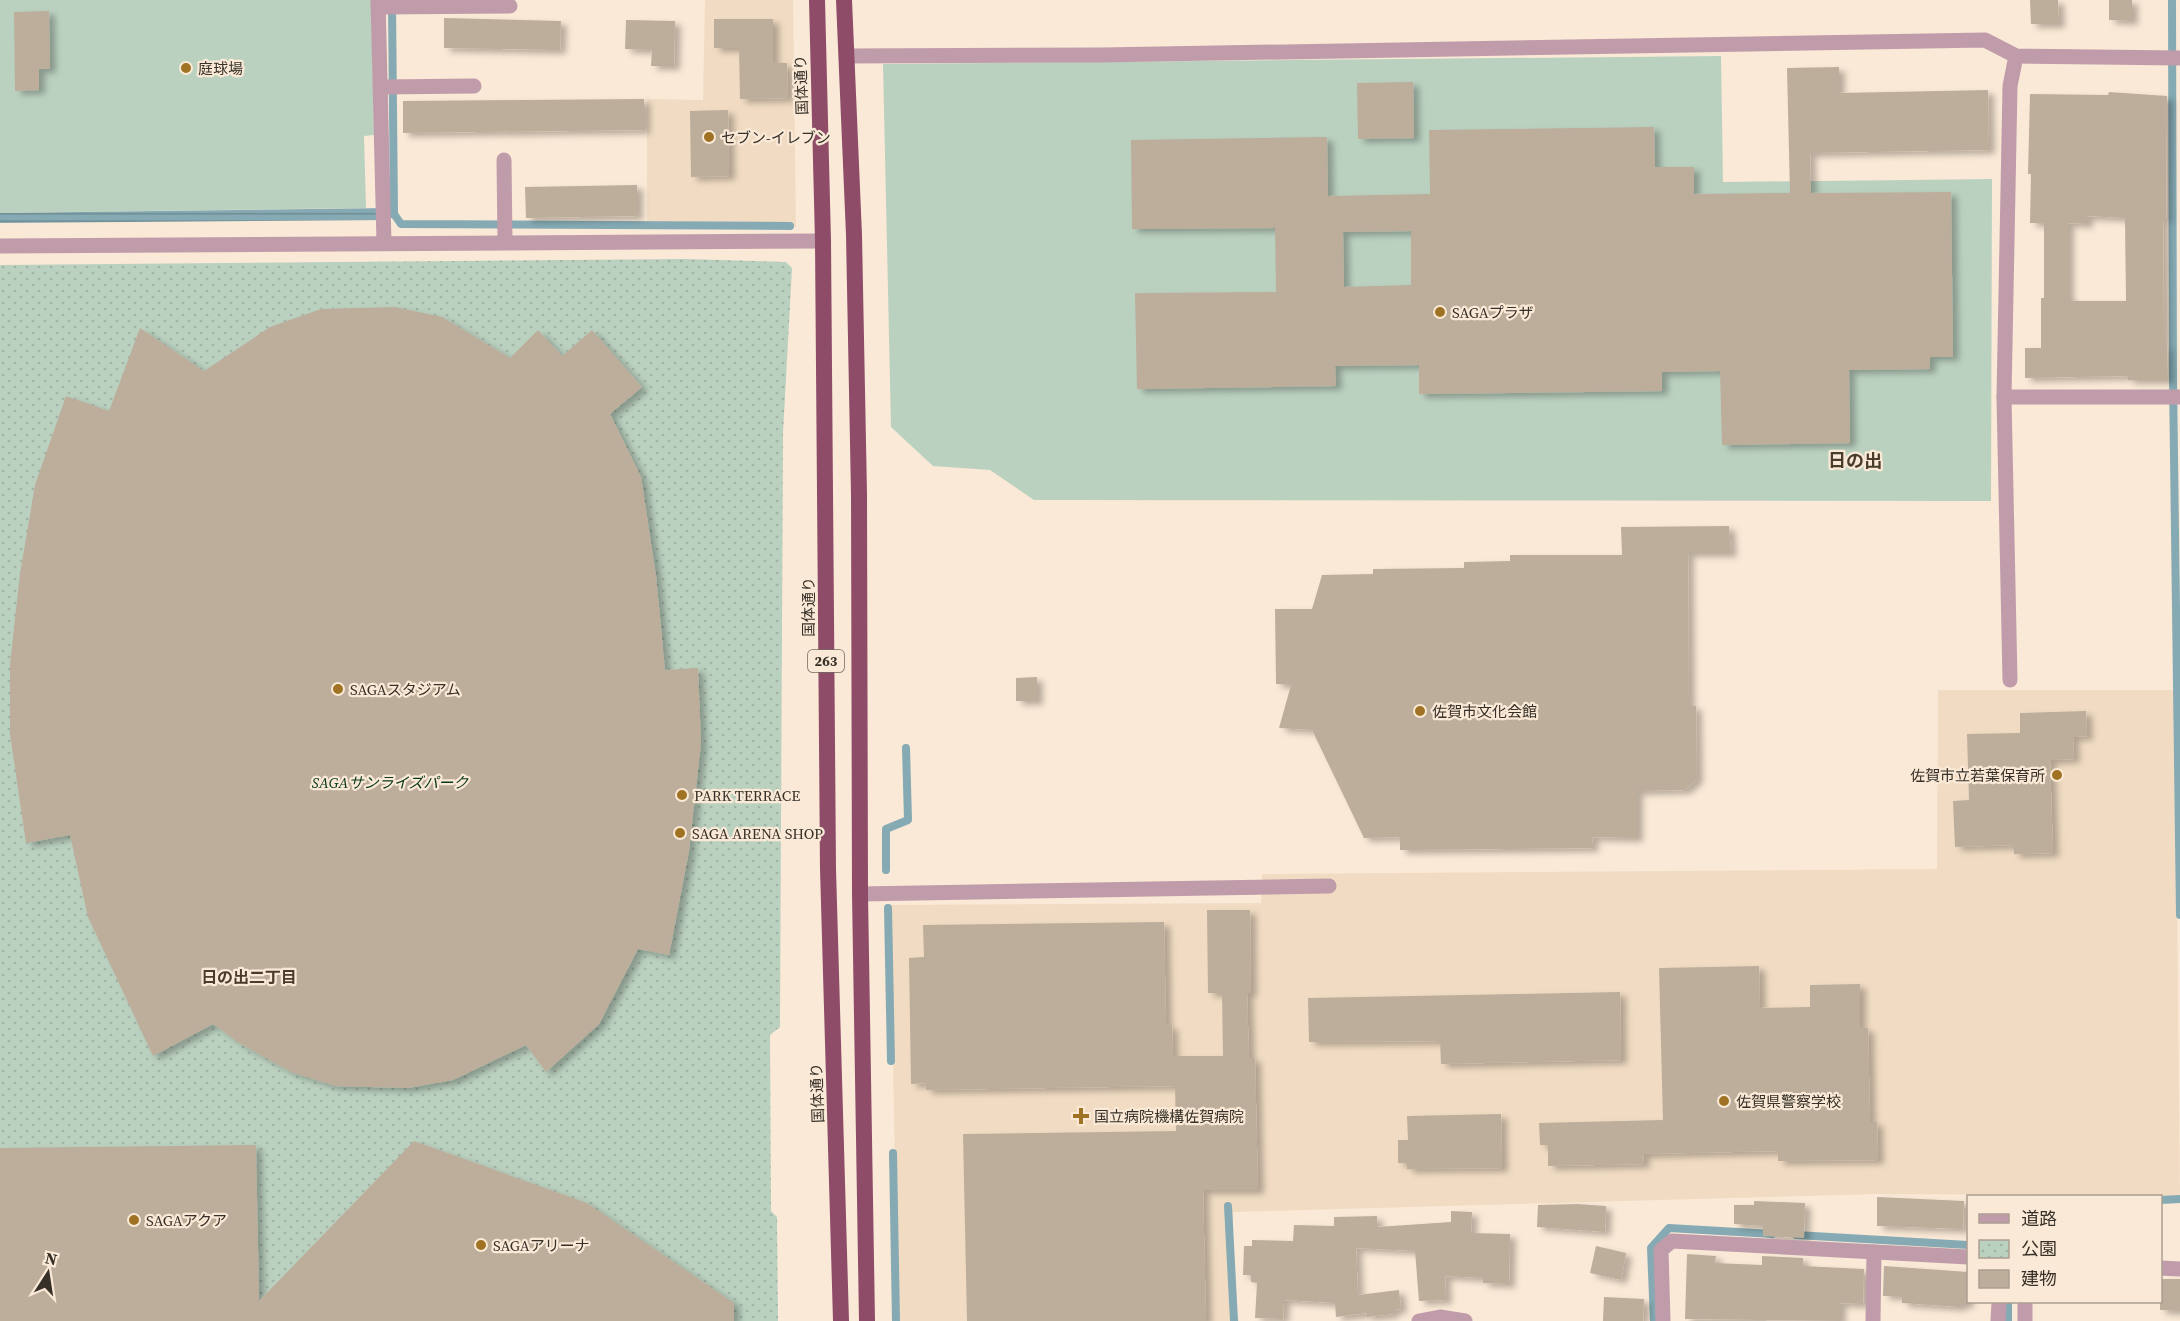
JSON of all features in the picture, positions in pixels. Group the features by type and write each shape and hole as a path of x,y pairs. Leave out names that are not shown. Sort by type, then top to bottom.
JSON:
{"highway":[{"name":"国体通り","path":"817,0 823,241 828,869 842,1321"},
{"name":"263","path":"844,0 854,235 859,494 860,894 867,1321"}],"street":[{"path":"383,235 378,3 397,7 510,6"},
{"path":"846,56 1113,55 1986,40 2016,56 2174,58"},
{"path":"2010,680 2004,397 2010,86 2016,56"},
{"path":"380,87 474,86"},
{"path":"504,160 505,242"},
{"path":"0,246 383,235 505,242 823,241"},
{"path":"2004,397 2175,397"},
{"path":"860,894 1329,886"},
{"path":"1663,1321 1661,1250 1672,1241 1967,1257"},
{"path":"1873,1321 1874,1252"},
{"path":"2162,1268 2180,1269"},
{"path":"1998,1321 1999,1303"},
{"path":"2025,1303 2025,1321"},
{"path":"1419,1321 1440,1317 1466,1321"}],"shaded area":[{"path":"705,0 793,0 796,227 647,228 647,99 703,100"},
{"name":"佐賀県警察学校","path":"1938,690 2175,690 2180,1199 2162,1200 2162,1195 1876,1194 1233,1212 1233,1302 1239,1321 898,1321 890,905 1261,903 1262,874 1937,869"}],"green space":[{"name":"庭球場","path":"0,0 371,0 374,135 364,136 366,208 0,213"},
{"name":"SAGAプラザ","path":"1721,56 1723,182 1992,179 1991,501 1034,500 990,470 933,466 891,427 883,64"},
{"name":"SAGAサンライズパーク","path":"685,259 786,262 792,268 783,433 780,1027 770,1035 771,1211 777,1217 778,1321 0,1321 0,265"}],"water":[{"path":"389,208 390,220 0,223 0,213"}],"building":[{"path":"2030,0 2058,0 2059,24 2031,24"},
{"path":"2109,0 2132,0 2132,21 2109,20"},
{"path":"49,11 50,69 39,69 39,90 15,91 14,12"},
{"path":"444,18 561,21 560,50 444,48"},
{"path":"714,19 773,19 773,63 787,63 788,98 740,99 739,48 714,48"},
{"path":"626,20 675,21 674,66 651,66 652,50 625,49"},
{"path":"1839,67 1839,93 1988,90 1989,150 1810,153 1811,193 1951,192 1953,357 1930,357 1930,369 1849,370 1850,443 1722,445 1720,371 1662,372 1662,391 1419,394 1419,365 1335,366 1336,386 1137,389 1135,293 1276,292 1275,228 1132,229 1131,140 1327,137 1328,196 1430,194 1429,130 1654,127 1655,167 1694,167 1694,194 1790,193 1787,68","holes":["1411,231 1411,285 1344,287 1343,232"]},
{"path":"1413,82 1414,138 1358,139 1357,83"},
{"path":"2109,92 2167,96 2166,219 2163,219 2164,346 2167,346 2168,380 2128,380 2128,376 2025,378 2025,348 2041,348 2041,298 2044,298 2044,223 2030,223 2031,174 2028,174 2030,94 2108,95","holes":["2087,216 2125,218 2126,301 2071,301 2071,298 2068,298 2068,223 2087,224"]},
{"path":"644,99 644,130 403,133 403,101"},
{"path":"728,110 729,176 691,177 690,111"},
{"path":"637,185 637,216 526,218 525,187"},
{"name":"SAGAスタジアム","path":"395,307 442,317 510,358 538,330 562,356 592,330 642,387 610,414 641,477 656,576 665,670 698,668 701,743 689,851 669,955 638,949 599,1024 546,1072 526,1045 453,1080 408,1088 335,1086 291,1072 239,1043 213,1024 153,1056 88,917 70,835 26,843 10,734 10,664 20,574 35,485 66,396 109,411 140,328 204,371 270,327 321,309"},
{"path":"1729,526 1731,553 1688,553 1689,706 1696,706 1697,779 1685,790 1637,791 1637,838 1592,837 1593,848 1400,850 1400,837 1364,838 1312,730 1279,728 1291,685 1276,684 1275,609 1312,609 1322,575 1373,574 1373,569 1464,568 1464,562 1510,561 1510,555 1622,555 1621,527"},
{"path":"1037,677 1037,701 1016,701 1016,678"},
{"path":"2086,711 2087,736 2073,737 2074,759 2050,760 2053,853 2014,854 2013,845 1955,847 1953,801 1969,800 1967,734 2020,733 2020,713"},
{"name":"国立病院機構佐賀病院","path":"1207,910 1250,910 1251,993 1247,993 1249,1058 1255,1058 1258,1190 1203,1190 1206,1321 967,1321 963,1134 1176,1131 1175,1086 926,1090 926,1083 911,1084 909,958 924,957 923,925 1164,922 1166,1026 1172,1025 1173,1056 1223,1056 1222,993 1208,993"},
{"path":"1759,966 1760,1008 1810,1007 1810,985 1860,984 1860,1028 1868,1028 1870,1122 1877,1122 1878,1160 1778,1161 1778,1151 1643,1154 1644,1164 1548,1166 1548,1145 1540,1145 1539,1123 1663,1120 1659,968"},
{"path":"1620,992 1621,1060 1441,1064 1440,1041 1309,1042 1308,998"},
{"path":"1501,1114 1502,1168 1407,1169 1407,1163 1398,1163 1398,1140 1408,1140 1407,1116"},
{"path":"414,1141 587,1203 734,1303 734,1321 0,1321 0,1148 256,1145 259,1301"},
{"path":"1877,1197 1964,1201 1963,1229 1877,1226"},
{"path":"1754,1201 1805,1203 1804,1238 1763,1236 1763,1226 1734,1224 1734,1205 1754,1205"},
{"path":"1538,1205 1606,1206 1605,1232 1537,1227"},
{"path":"1451,1211 1472,1212 1471,1233 1510,1234 1509,1284 1483,1283 1483,1278 1445,1276 1446,1300 1419,1301 1415,1251 1356,1248 1358,1295 1399,1290 1401,1309 1393,1310 1393,1314 1367,1317 1367,1313 1336,1317 1335,1303 1284,1300 1283,1319 1255,1318 1257,1283 1251,1282 1251,1275 1243,1275 1244,1246 1252,1246 1252,1240 1293,1241 1294,1225 1334,1226 1334,1217 1377,1216 1377,1227 1451,1222"},
{"path":"1596,1246 1626,1253 1621,1280 1590,1273"},
{"path":"1687,1254 1716,1256 1715,1263 1762,1265 1762,1256 1803,1258 1803,1266 1864,1269 1863,1304 1840,1303 1840,1321 1685,1319"},
{"path":"1884,1266 1967,1272 1968,1304 1960,1304 1960,1307 1902,1303 1902,1296 1883,1296"},
{"path":"2162,1279 2180,1279 2180,1311 2160,1310"},
{"path":"1604,1297 1644,1299 1643,1321 1603,1321"}],"waterway":[{"path":"2172,0 2173,379 2180,915"},
{"path":"382,214 394,214 392,4"},
{"path":"394,214 401,224 790,226"},
{"path":"886,870 886,829 908,820 906,748"},
{"path":"888,908 891,1061"},
{"path":"893,1153 896,1321"},
{"path":"2162,1200 2180,1199"},
{"path":"1228,1206 1234,1321"},
{"path":"1654,1321 1651,1248 1669,1228 1772,1234"},
{"path":"1796,1235 1967,1245"},
{"path":"2008,1303 2008,1321"}],"place":[{"name":"庭球場","path":"186,68"},
{"name":"セブン-イレブン","path":"709,137"},
{"name":"SAGAプラザ","path":"1440,312"},
{"name":"SAGAスタジアム","path":"338,689"},
{"name":"佐賀市文化会館","path":"1420,711"},
{"name":"佐賀市立若葉保育所","path":"2057,775"},
{"name":"PARK TERRACE","path":"682,795"},
{"name":"SAGA ARENA SHOP","path":"680,833"},
{"name":"佐賀県警察学校","path":"1724,1101"},
{"name":"国立病院機構佐賀病院","path":"1081,1116"},
{"name":"SAGAアクア","path":"134,1220"},
{"name":"SAGAアリーナ","path":"481,1245"}],"district":[{"name":"日の出","path":"1855,460"},
{"name":"日の出二丁目","path":"249,977"}]}
